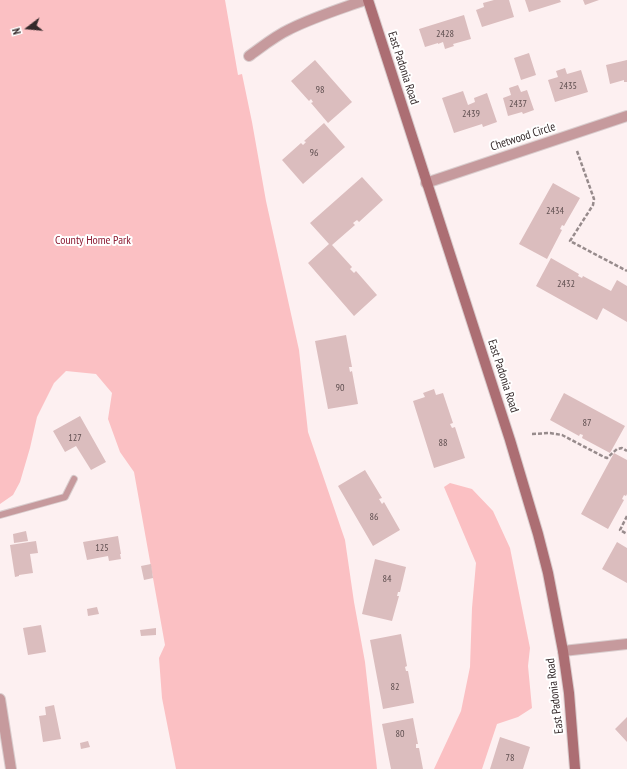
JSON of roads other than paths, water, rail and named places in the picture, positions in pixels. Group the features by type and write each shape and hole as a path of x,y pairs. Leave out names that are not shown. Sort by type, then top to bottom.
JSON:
{"street":[{"path":"249,56 273,38 291,28 367,0"},
{"name":"East Padonia Road","path":"367,0 508,433 536,527 548,573 563,651 569,693 575,769"},
{"name":"Chetwood Circle","path":"426,183 627,116"},
{"path":"563,651 627,644"},
{"path":"0,699 11,769"}],"lane":[{"path":"0,515 65,497 74,479"}],"park label":[{"name":"County Home Park","path":"93,241"}]}
